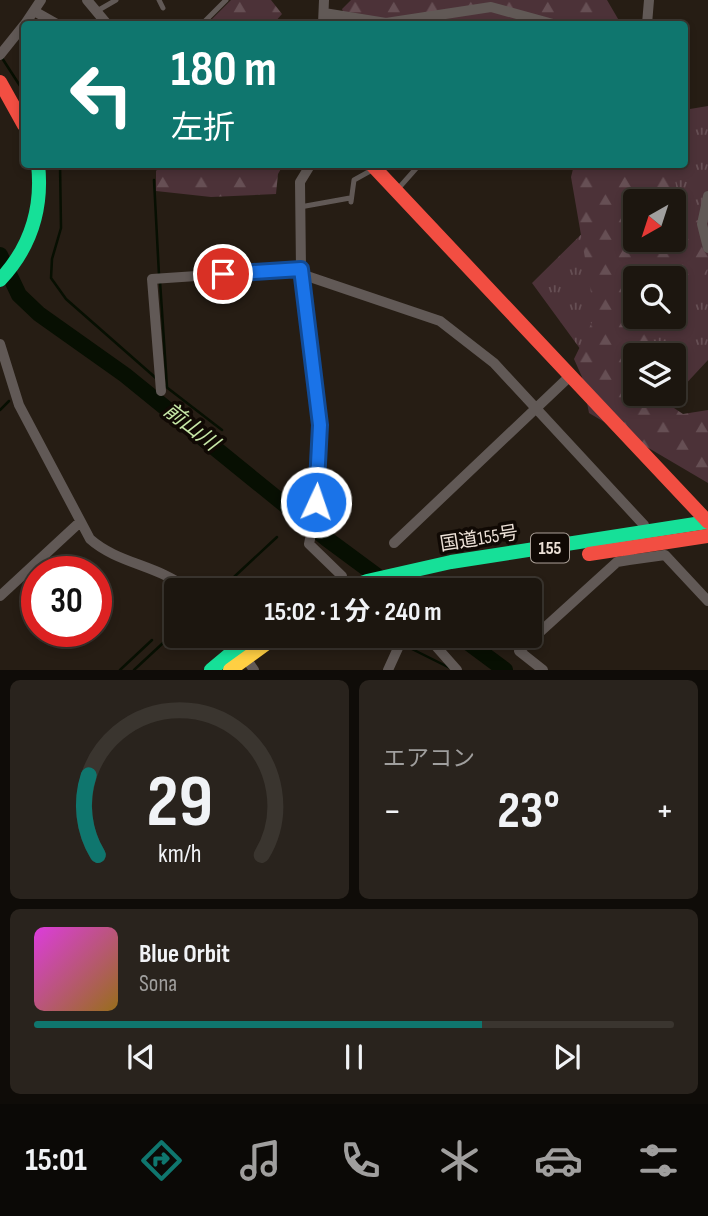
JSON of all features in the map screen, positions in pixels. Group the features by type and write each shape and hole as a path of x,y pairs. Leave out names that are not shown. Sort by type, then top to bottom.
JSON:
{"main road":[{"path":"0,82 21,120"},
{"path":"0,280 23,251 36,221 41,182 39,168"},
{"path":"378,168 708,522"},
{"name":"国道155号","path":"401,578 451,562 708,522"},
{"name":"国道155号","path":"407,578 629,554 708,536"},
{"path":"211,670 237,648"},
{"path":"230,670 238,648"}],"street":[{"path":"28,21 41,0"},
{"path":"87,0 105,21"},
{"path":"324,0 327,13 334,21"},
{"path":"647,21 649,0"},
{"path":"396,21 491,6 543,21"},
{"path":"34,11 52,21"},
{"path":"327,13 372,21"},
{"path":"324,21 327,13"},
{"path":"0,55 21,30"},
{"path":"309,168 300,182 301,272 320,425 310,547 338,578"},
{"path":"708,196 702,224 708,248"},
{"path":"161,391 152,279 301,272 436,319 494,363 644,526 646,533"},
{"path":"0,344 19,405 62,481 90,538 102,548 170,578"},
{"path":"394,543 570,376"},
{"path":"0,596 80,522"},
{"path":"542,670 519,651 629,554 666,555 708,601"},
{"path":"239,648 254,670"},
{"path":"388,670 398,648"},
{"path":"438,648 457,670"}],"lane":[{"path":"97,11 116,0"},
{"path":"159,0 163,8"},
{"path":"205,21 226,0"},
{"path":"300,207 351,200 355,180 373,168"},
{"path":"397,190 416,168"}],"green space":[{"path":"231,0 271,0 282,14 276,21 210,21"},
{"path":"351,0 607,0 619,21 347,21 342,9"},
{"path":"708,106 708,360 686,384 686,343 623,343 623,357 589,361 532,283 613,203 631,168 688,168 688,109"},
{"path":"159,168 281,168 276,194 211,197 156,191 156,171"},
{"path":"573,168 673,168 676,189 623,189 623,252 686,252 686,221 702,220 708,215 708,268 686,297 686,266 623,266 623,329 661,329 652,343 623,343 623,406 671,406 683,414 708,410 708,483 589,413 582,377 574,359 595,316 571,177"}],"waterway":[{"path":"2,58 21,87"},
{"path":"60,168 61,228 52,259 51,278 66,299 157,379"},
{"path":"154,180 159,275"},
{"name":"前山川","path":"0,255 19,295 39,314 125,375 327,539 380,578"},
{"path":"160,281 167,387"},
{"path":"165,386 222,430"},
{"path":"0,410 9,401"},
{"path":"233,578 277,537"},
{"path":"120,670 152,640"},
{"path":"134,670 164,642"},
{"path":"410,648 450,668"},
{"name":"前山川","path":"475,648 505,670"}],"traffic: fast":[{"path":"0,280 20,254 32,227 39,196 38,168"},
{"path":"380,578 451,562 708,522"},
{"path":"211,670 237,648"}],"traffic: slow":[{"path":"230,670 260,648"}],"traffic: jam":[{"path":"0,82 21,120"},
{"path":"375,168 708,522"},
{"path":"589,554 708,536"}],"route":[{"path":"223,274 301,269 320,425 316,502"}]}
